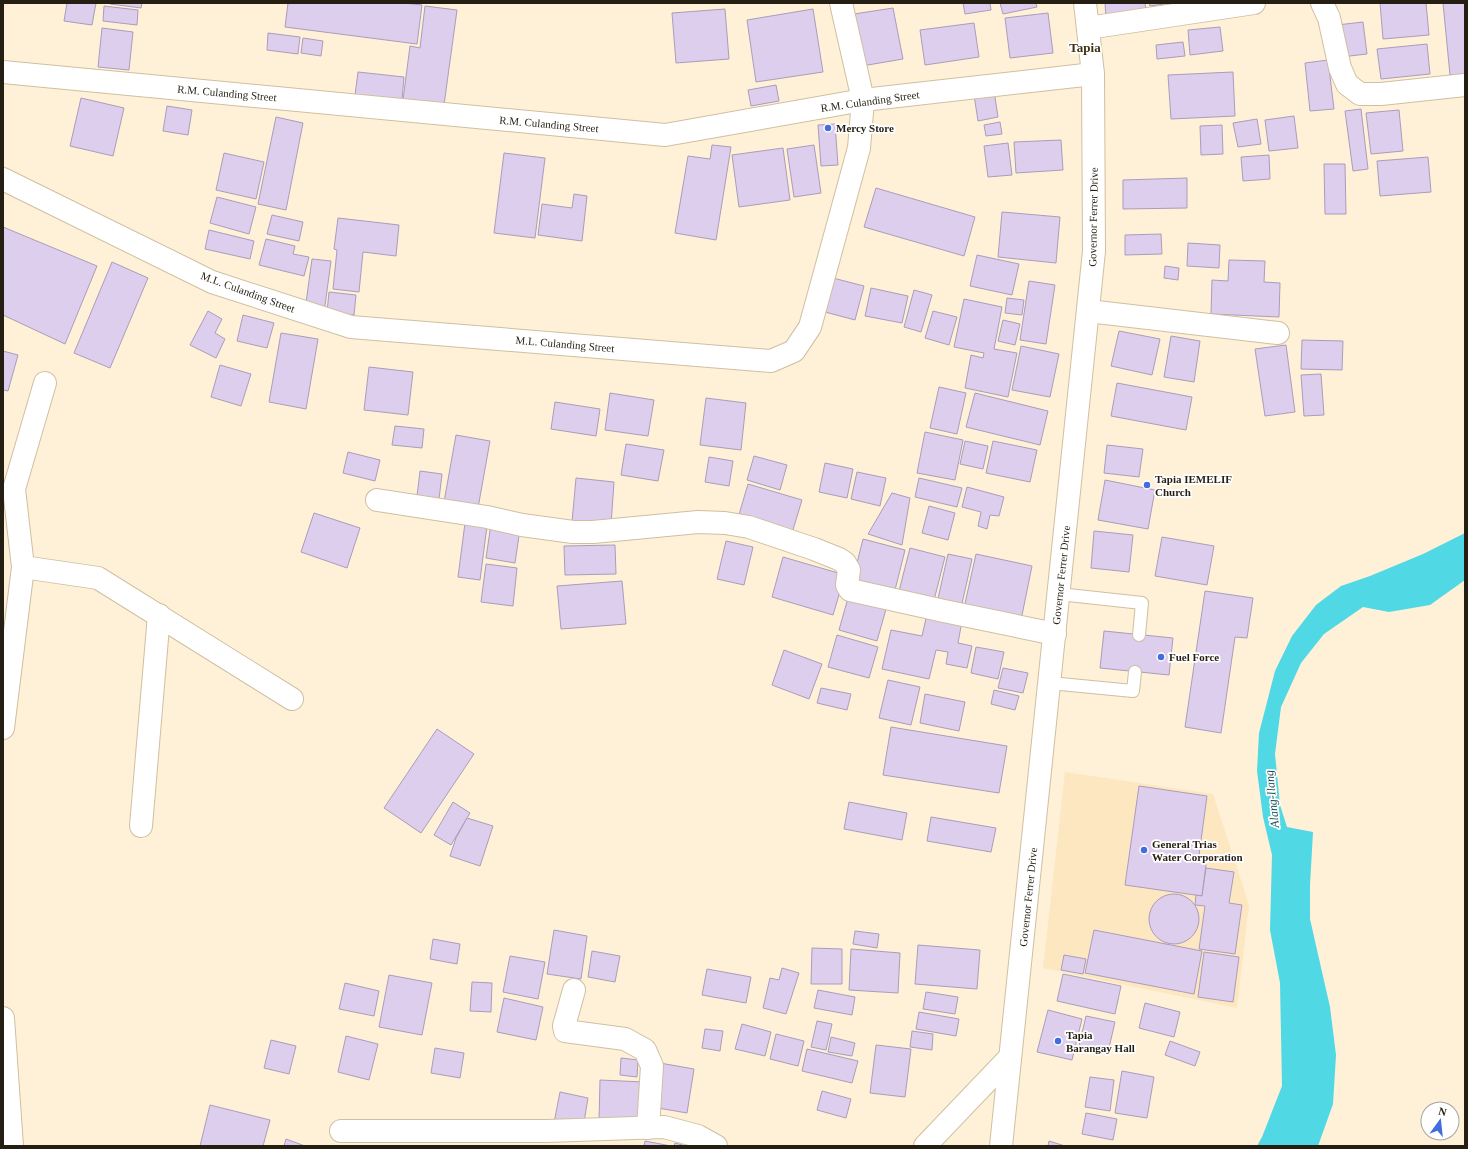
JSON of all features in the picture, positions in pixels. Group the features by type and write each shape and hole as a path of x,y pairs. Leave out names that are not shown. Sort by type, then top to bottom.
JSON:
{"street":[{"name":"M.L. Culanding Street","path":"3,179 212,282 351,328 771,361 794,351 810,327 859,148 863,100 841,3"},
{"name":"Governor Ferrer Drive","path":"1001,1146 1094,251 1093,74 1085,3"},
{"path":"1088,28 1254,3"},
{"path":"1322,3 1329,18 1340,68 1348,84 1360,94 1381,94 1465,85"},
{"name":"R.M. Culanding Street","path":"3,72 664,135 863,100 1093,74"},
{"path":"1088,311 1278,334"},
{"path":"3,728 23,568 8,489 45,383"},
{"path":"377,500 487,517 522,525 573,532 593,532 698,522 725,523 749,527 839,559 849,570 847,585 850,590 1055,634"},
{"path":"23,568 98,578 292,700"},
{"path":"141,826 159,616"},
{"path":"574,990 564,1026 565,1031 625,1039 645,1050 652,1066 648,1128"},
{"path":"3,1018 8,1134"},
{"path":"925,1146 1010,1058"},
{"path":"341,1131 547,1131 664,1127 698,1136 716,1146"}],"lane":[{"path":"1059,594 1142,603 1139,635"},
{"path":"1050,683 1133,691 1135,672"}],"shaded area":[{"name":"General Trias Water Corporation","path":"1065,772 1213,794 1249,905 1237,1008 1043,968"}],"water":[{"name":"Alang-Ilang","path":"1465,533 1465,580 1430,605 1389,612 1363,607 1324,634 1301,663 1281,707 1275,754 1280,805 1287,827 1313,832 1310,919 1330,1007 1336,1055 1333,1104 1318,1146 1257,1146 1282,1086 1280,983 1270,930 1272,855 1263,817 1257,771 1259,733 1275,671 1292,636 1316,605 1341,586 1370,576 1423,554"}],"building":[{"path":"67,3 96,3 92,25 64,21"},
{"path":"142,3 141,8 110,4"},
{"path":"288,3 404,3 422,5 417,44 285,27"},
{"path":"963,3 990,3 991,10 965,14"},
{"path":"1000,3 1036,3 1037,7 1003,14"},
{"path":"1105,3 1145,3 1146,12 1106,17"},
{"path":"1149,3 1171,3 1150,6"},
{"path":"1380,3 1426,3 1429,35 1383,39"},
{"path":"1443,3 1465,3 1465,74 1450,75"},
{"path":"104,6 138,10 137,25 103,21"},
{"path":"425,6 457,10 444,105 403,100 410,46 420,48"},
{"path":"893,8 903,59 862,66 854,14"},
{"path":"725,9 729,59 676,63 672,13"},
{"path":"813,9 823,72 756,82 747,20"},
{"path":"1048,13 1053,53 1010,58 1005,18"},
{"path":"1363,22 1367,54 1341,57 1337,25"},
{"path":"974,23 979,57 925,65 920,30"},
{"path":"1220,27 1223,51 1190,55 1188,30"},
{"path":"102,28 133,32 129,70 98,67"},
{"path":"268,33 300,37 298,54 267,50"},
{"path":"303,38 323,41 321,56 301,53"},
{"path":"1183,42 1185,56 1157,59 1156,45"},
{"path":"1427,44 1430,74 1381,79 1377,49"},
{"path":"1328,60 1334,109 1310,111 1305,63"},
{"path":"358,72 404,77 402,99 355,95"},
{"path":"1233,72 1235,116 1171,119 1168,75"},
{"path":"776,85 779,101 751,106 748,90"},
{"path":"994,91 998,117 978,121 974,95"},
{"path":"81,98 124,108 113,156 70,146"},
{"path":"167,106 192,110 188,135 163,131"},
{"path":"1361,109 1368,169 1353,171 1345,111"},
{"path":"1399,110 1403,151 1371,154 1366,113"},
{"path":"1294,116 1298,148 1269,151 1265,120"},
{"path":"276,117 303,123 286,210 258,204"},
{"path":"1257,119 1261,144 1238,147 1233,123"},
{"path":"1000,122 1002,134 986,136 984,125"},
{"path":"835,124 838,165 821,166 818,125"},
{"path":"1222,125 1223,154 1201,155 1200,126"},
{"path":"1061,140 1063,170 1016,173 1014,142"},
{"path":"1008,143 1012,175 988,177 984,146"},
{"path":"712,145 731,147 716,240 675,233 688,156 710,159"},
{"path":"814,145 821,193 794,197 787,149"},
{"path":"783,148 790,200 739,207 732,155"},
{"path":"224,153 264,162 256,199 216,190"},
{"path":"504,153 545,158 535,238 494,233"},
{"path":"1269,155 1270,179 1243,181 1241,157"},
{"path":"1428,157 1431,192 1380,196 1377,161"},
{"path":"1324,164 1345,164 1346,214 1325,214"},
{"path":"1187,178 1187,208 1123,209 1123,180"},
{"path":"876,188 975,217 964,256 864,227"},
{"path":"574,194 587,196 582,241 538,235 542,204 572,208"},
{"path":"217,197 256,207 249,234 210,223"},
{"path":"1002,212 1060,217 1056,263 998,257"},
{"path":"272,215 303,222 299,241 267,234"},
{"path":"338,218 399,225 396,256 363,252 359,292 333,289 337,250 334,249"},
{"path":"3,227 97,266 65,344 3,315"},
{"path":"209,230 254,241 250,259 205,249"},
{"path":"1161,234 1162,254 1125,255 1125,235"},
{"path":"266,239 295,246 293,254 309,257 304,276 259,265"},
{"path":"1188,243 1220,245 1219,268 1187,266"},
{"path":"977,255 1019,264 1012,295 970,286"},
{"path":"312,259 331,261 324,313 305,310"},
{"path":"1229,260 1265,261 1264,282 1280,283 1279,317 1211,314 1212,280 1228,281"},
{"path":"112,262 148,278 110,368 74,353"},
{"path":"1165,266 1179,268 1178,280 1164,278"},
{"path":"833,278 864,286 855,320 825,312"},
{"path":"1029,281 1055,285 1046,344 1020,340"},
{"path":"871,288 908,296 902,323 865,316"},
{"path":"914,290 932,295 921,332 904,327"},
{"path":"329,292 356,295 354,315 327,312"},
{"path":"1007,298 1024,300 1022,315 1005,313"},
{"path":"964,299 1002,307 994,349 1017,353 1008,397 965,388 971,355 983,358 984,353 954,347"},
{"path":"208,311 222,319 215,333 225,339 216,358 190,345"},
{"path":"933,311 957,317 949,345 925,338"},
{"path":"243,315 274,323 267,348 237,341"},
{"path":"1003,320 1020,324 1015,345 998,341"},
{"path":"1119,331 1160,339 1152,375 1111,366"},
{"path":"281,333 318,339 306,409 269,402"},
{"path":"1171,336 1200,341 1194,382 1164,377"},
{"path":"1302,340 1343,341 1342,370 1301,369"},
{"path":"1286,345 1295,412 1265,416 1255,349"},
{"path":"1021,346 1059,354 1050,397 1012,390"},
{"path":"3,351 18,355 8,391 3,390"},
{"path":"220,365 251,374 241,406 211,397"},
{"path":"369,367 413,372 408,415 364,410"},
{"path":"1321,374 1324,415 1304,416 1301,375"},
{"path":"1117,383 1192,397 1186,430 1111,416"},
{"path":"939,387 966,393 957,434 930,428"},
{"path":"610,393 654,400 648,436 605,430"},
{"path":"975,393 1048,411 1040,445 966,427"},
{"path":"706,398 746,403 741,450 700,445"},
{"path":"555,402 600,409 596,436 551,429"},
{"path":"395,426 424,429 422,448 392,445"},
{"path":"925,432 963,440 955,480 917,473"},
{"path":"456,435 490,441 478,508 444,502"},
{"path":"965,441 988,446 983,469 960,464"},
{"path":"993,441 1037,450 1030,482 986,473"},
{"path":"626,444 664,450 658,481 621,475"},
{"path":"1107,445 1143,449 1139,477 1104,473"},
{"path":"348,452 380,460 375,481 343,473"},
{"path":"754,456 787,465 780,490 747,480"},
{"path":"709,457 733,461 729,486 705,482"},
{"path":"825,463 853,469 847,498 819,492"},
{"path":"420,471 442,474 439,499 417,496"},
{"path":"857,472 886,478 880,506 851,499"},
{"path":"576,478 614,482 611,525 572,522"},
{"path":"919,478 962,488 957,507 915,497"},
{"path":"1105,480 1155,490 1148,529 1098,520"},
{"path":"748,484 802,500 792,533 738,518"},
{"path":"967,487 1004,497 999,516 990,515 987,529 978,526 981,512 962,507"},
{"path":"892,493 910,498 902,545 868,534"},
{"path":"929,506 955,513 948,540 922,533"},
{"path":"314,513 360,528 347,568 301,552"},
{"path":"465,523 487,526 480,580 458,577"},
{"path":"491,524 520,529 515,563 486,558"},
{"path":"1094,531 1133,535 1129,572 1091,568"},
{"path":"1162,537 1214,546 1207,585 1155,576"},
{"path":"863,539 905,550 894,594 852,583"},
{"path":"726,541 753,547 744,585 717,579"},
{"path":"615,545 616,574 565,575 564,546"},
{"path":"910,548 945,557 933,604 898,595"},
{"path":"948,554 972,559 961,608 937,603"},
{"path":"976,554 1032,566 1021,620 964,608"},
{"path":"783,557 845,575 833,615 772,597"},
{"path":"486,564 517,568 513,606 481,602"},
{"path":"622,581 626,624 561,629 557,586"},
{"path":"1205,591 1253,598 1247,638 1235,637 1221,733 1185,727"},
{"path":"848,598 886,609 877,641 839,630"},
{"path":"927,614 962,621 958,643 972,646 967,668 946,664 948,652 936,650 929,679 882,669 891,630 922,636"},
{"path":"1104,631 1173,638 1169,675 1100,668"},
{"path":"837,635 878,647 869,678 828,667"},
{"path":"976,647 1004,652 998,679 971,673"},
{"path":"784,650 822,664 809,699 772,685"},
{"path":"1003,668 1028,673 1023,693 998,688"},
{"path":"888,680 920,687 911,725 879,718"},
{"path":"821,688 851,694 847,710 817,703"},
{"path":"994,690 1019,696 1015,710 991,704"},
{"path":"925,694 965,702 959,731 920,723"},
{"path":"891,727 1007,746 999,793 883,775"},
{"path":"437,729 474,754 421,833 384,808"},
{"path":"1139,786 1207,796 1199,855 1207,857 1202,896 1125,885"},
{"path":"453,802 470,813 451,845 434,835"},
{"path":"849,802 907,813 902,840 844,829"},
{"path":"931,817 996,828 991,852 927,841"},
{"path":"467,818 493,826 480,866 450,856 456,838"},
{"path":"1206,868 1234,872 1229,903 1242,905 1235,954 1199,949 1205,906 1195,905 1196,895 1202,896"},
{"path":"1174,894 1183,896 1192,901 1197,910 1199,919 1197,928 1192,937 1183,942 1174,944 1165,942 1156,937 1151,928 1149,919 1151,910 1156,901 1165,896"},
{"path":"554,930 587,936 581,979 547,974"},
{"path":"1094,930 1202,951 1194,994 1085,973"},
{"path":"855,931 879,934 877,948 853,944"},
{"path":"433,939 460,944 457,964 430,959"},
{"path":"918,945 980,950 977,989 915,984"},
{"path":"812,948 842,949 842,984 811,984"},
{"path":"851,949 900,953 898,993 849,990"},
{"path":"592,951 620,956 615,982 588,977"},
{"path":"1204,952 1239,957 1233,1002 1198,997"},
{"path":"1064,955 1086,959 1083,974 1061,970"},
{"path":"510,956 545,962 538,999 503,992"},
{"path":"782,968 799,973 786,1014 763,1008 770,978 779,980"},
{"path":"707,969 751,977 746,1003 702,995"},
{"path":"1063,974 1121,986 1115,1014 1057,1001"},
{"path":"389,975 432,983 422,1035 379,1027"},
{"path":"472,982 492,983 491,1012 470,1011"},
{"path":"345,983 379,991 374,1016 339,1009"},
{"path":"818,990 855,997 852,1015 814,1008"},
{"path":"926,992 958,997 955,1014 923,1009"},
{"path":"504,998 543,1007 536,1040 497,1032"},
{"path":"1145,1003 1180,1012 1174,1037 1139,1028"},
{"name":"Tapia Barangay Hall","path":"1048,1010 1082,1019 1072,1060 1037,1052"},
{"path":"919,1012 959,1019 956,1036 916,1029"},
{"path":"1086,1016 1115,1022 1108,1052 1079,1046"},
{"path":"817,1021 832,1024 826,1050 811,1047"},
{"path":"742,1024 771,1032 765,1056 735,1049"},
{"path":"705,1029 723,1031 720,1051 702,1048"},
{"path":"912,1031 933,1034 932,1050 910,1047"},
{"path":"776,1034 804,1041 798,1066 770,1059"},
{"path":"346,1036 378,1044 369,1080 338,1072"},
{"path":"831,1037 855,1043 852,1056 828,1052"},
{"path":"271,1040 296,1046 289,1074 264,1068"},
{"path":"1170,1041 1200,1052 1195,1066 1165,1055"},
{"path":"876,1045 911,1049 905,1097 870,1093"},
{"path":"435,1048 464,1053 460,1078 431,1073"},
{"path":"807,1049 858,1061 852,1083 802,1071"},
{"path":"621,1058 638,1060 637,1077 620,1075"},
{"path":"660,1063 694,1069 687,1113 652,1107"},
{"path":"1122,1071 1154,1077 1147,1118 1115,1113"},
{"path":"1090,1077 1114,1080 1110,1111 1085,1107"},
{"path":"600,1080 644,1082 643,1124 599,1122"},
{"path":"822,1091 851,1099 846,1118 817,1110"},
{"path":"560,1092 588,1098 583,1128 554,1123"},
{"path":"210,1105 270,1120 263,1146 200,1146"},
{"path":"1086,1113 1117,1119 1113,1140 1082,1134"},
{"path":"286,1139 305,1146 284,1146"},
{"path":"645,1141 671,1146 644,1146"},
{"path":"1049,1141 1065,1146 1048,1146"},
{"path":"675,1143 686,1146 674,1146"}],"place":[{"name":"Mercy Store","path":"828,128"},
{"name":"Tapia IEMELIF Church","path":"1147,485"},
{"name":"Fuel Force","path":"1161,657"},
{"name":"General Trias Water Corporation","path":"1144,850"},
{"name":"Tapia Barangay Hall","path":"1058,1041"}],"district":[{"name":"Tapia","path":"1085,47"}]}
